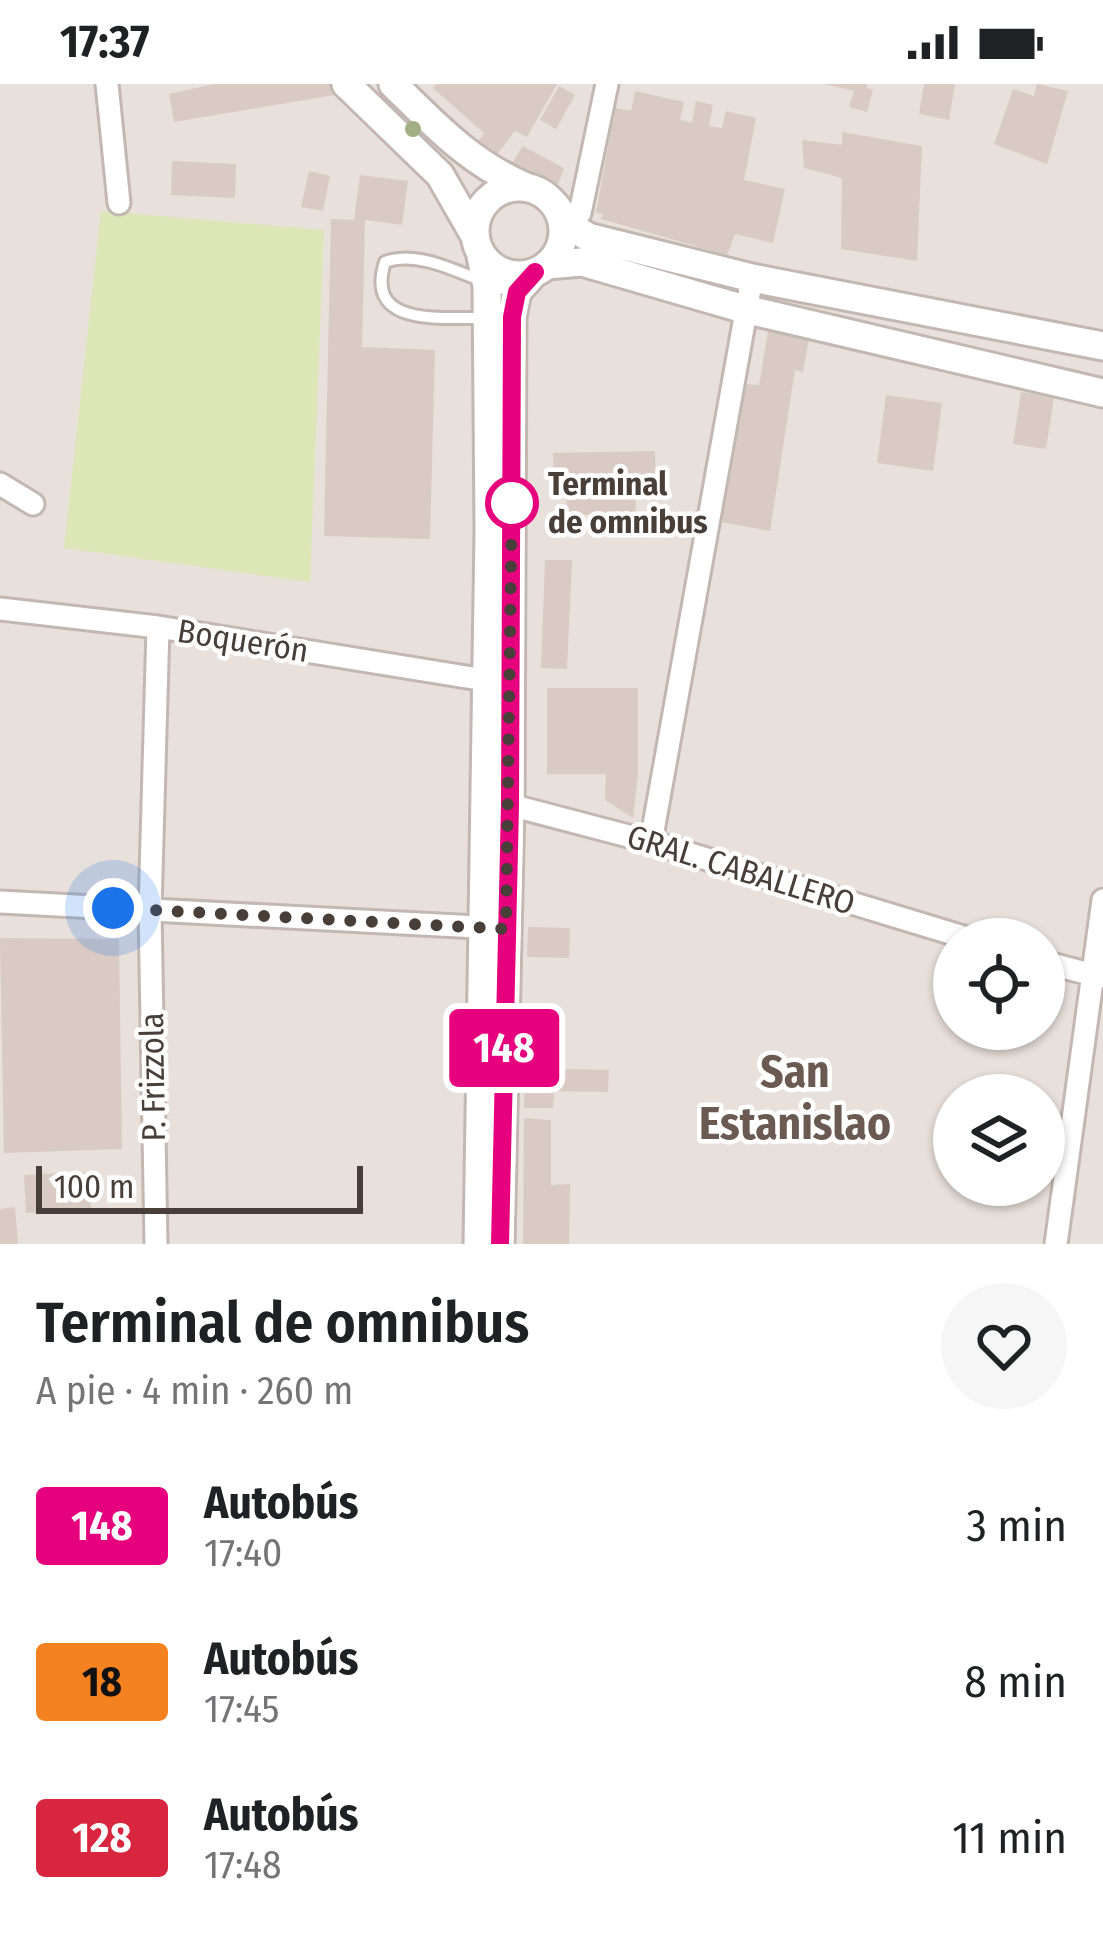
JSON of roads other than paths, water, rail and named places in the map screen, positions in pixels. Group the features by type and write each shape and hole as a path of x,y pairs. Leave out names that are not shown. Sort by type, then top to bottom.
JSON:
{"street":[{"path":"107,84 119,203"},
{"path":"346,84 440,175 488,262 509,274 520,293 510,805 494,928 478,1244"},
{"path":"393,84 460,149 489,171 528,188 563,223 588,238 752,278 1103,346"},
{"path":"563,223 580,214 607,84"},
{"path":"528,188 496,194 484,204 478,243 488,286 520,293 582,262 744,309 1103,394"},
{"path":"500,1244 485,680 520,293 558,252 563,223"},
{"path":"651,842 752,278"},
{"path":"0,484 33,504"},
{"name":"Boquerón","path":"0,609 158,627 485,680"},
{"name":"P. Frizzola","path":"156,1244 150,910 158,627"},
{"name":"GRAL. CABALLERO","path":"510,805 651,842 933,928"},
{"path":"1056,1244 1097,976 1103,900"},
{"path":"0,902 494,928"},
{"path":"1065,968 1097,976"}],"lane":[{"path":"488,286 435,264 399,257 385,262 379,280 382,297 394,310 428,316 520,293"}],"place":[{"name":"Terminal de omnibus","path":"512,503"}],"district":[{"name":"San Estanislao","path":"795,1098"}]}
